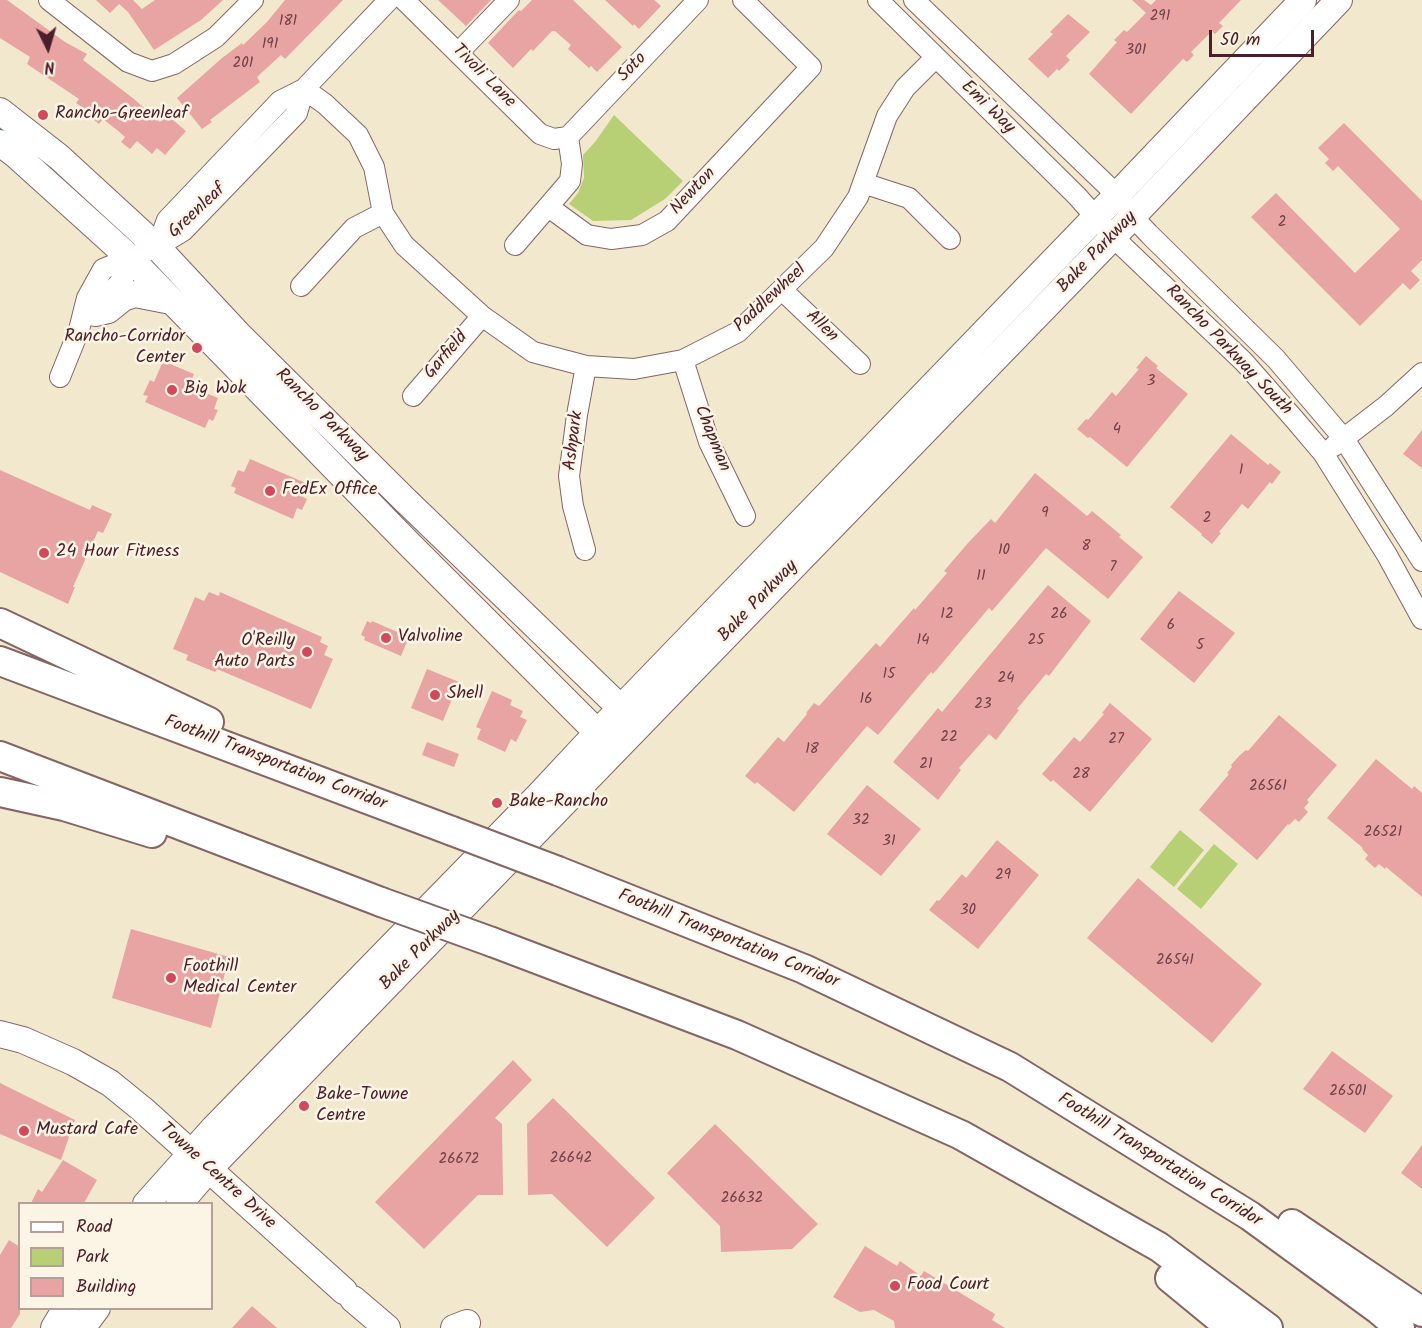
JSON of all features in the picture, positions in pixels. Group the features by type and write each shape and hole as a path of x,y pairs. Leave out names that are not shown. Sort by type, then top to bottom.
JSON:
{"highway":[{"path":"0,623 230,732 274,764"},
{"name":"Foothill Transportation Corridor","path":"0,661 558,871 804,969 1010,1068 1250,1216 1379,1310 1400,1328"},
{"path":"0,756 736,1035 961,1135 1159,1247 1268,1328"},
{"path":"0,792 64,806 381,902"},
{"path":"1010,1068 1285,1220 1422,1312"},
{"path":"961,1135 1177,1283 1231,1328"}],"main road":[{"name":"Bake Parkway","path":"630,717 1095,218 1303,0"},
{"name":"Bake Parkway","path":"147,1202 199,1162 369,968 540,794 606,741 1133,217 1340,0"},
{"name":"Rancho Parkway","path":"0,111 59,157 157,247 248,344 403,498 630,717"},
{"name":"Rancho Parkway","path":"0,143 130,258 378,513 606,741"},
{"path":"87,322 123,298 135,294 171,301"},
{"path":"378,513 387,508 401,517 467,581 511,601"},
{"name":"Towne Centre Drive","path":"0,1034 23,1040 73,1062 110,1083 387,1328"},
{"name":"Bake Parkway","path":"179,1202 199,1162"},
{"path":"54,1328 65,1310"},
{"path":"82,1328 96,1310"},
{"path":"454,1328 466,1323 463,1328"}],"street":[{"path":"49,0 128,62 152,71 174,64 216,36 253,0"},
{"name":"Greenleaf","path":"157,247 167,220 280,101 304,89 389,0"},
{"name":"Tivoli Lane","path":"404,0 540,134 554,139 568,137"},
{"path":"459,52 509,0"},
{"name":"Soto","path":"568,137 698,0"},
{"name":"Newton","path":"550,207 587,235 611,239 642,235 668,221 811,68 743,0"},
{"name":"Emi Way","path":"878,0 1040,158 1095,218"},
{"name":"Emi Way","path":"914,0 1117,195"},
{"name":"Paddlewheel","path":"304,89 325,104 358,135 374,167 383,213 404,245 482,316 533,352 586,366 634,369 682,360 738,332 824,248 858,197 887,116 905,88 935,58"},
{"path":"515,245 570,181 573,164 568,137"},
{"path":"863,183 909,198 950,238"},
{"name":"Rancho Parkway South","path":"1117,195 1133,217 1276,359 1344,439 1422,561"},
{"path":"301,286 354,228 383,213"},
{"name":"Rancho Parkway South","path":"1095,218 1244,362 1323,453 1387,555 1422,619"},
{"path":"60,377 87,322 123,279 130,258 157,247"},
{"name":"Allen","path":"782,290 860,364"},
{"name":"Garfield","path":"413,396 482,316"},
{"name":"Chapman","path":"682,360 709,442 745,516"},
{"name":"Ashpark","path":"585,550 573,506 569,476 586,366"},
{"path":"1323,453 1386,406 1422,373"}],"green space":[{"path":"614,115 683,181 665,199 631,220 593,221 569,204 578,193 584,178 583,155"},
{"path":"1180,830 1204,850 1174,887 1150,867"},
{"path":"1214,844 1238,864 1201,909 1177,889"}],"building":[{"path":"0,0 7,0 65,42 87,54 83,60 160,122 167,115 186,131 165,155 157,148 152,154 137,141 130,149 121,142 125,137 117,130 103,119 99,124 87,114 89,112 76,103 79,99 27,64 30,57 0,38"},
{"path":"96,0 133,0 142,9 155,0 223,0 201,20 154,50 128,12 119,4 110,13"},
{"path":"285,0 343,0 285,59 281,55 257,77 260,82 210,120 212,122 202,129 177,98 222,58 242,43 243,45 267,22"},
{"path":"438,0 491,0 466,26"},
{"path":"532,0 573,0 622,47 597,72 591,66 589,68 568,49 571,45 552,31 513,68 488,43 519,10 521,11"},
{"path":"605,0 654,0 661,6 639,29"},
{"path":"1132,0 1144,0 1151,5 1156,0 1241,0 1219,23 1223,26 1215,34 1212,31 1191,52 1194,55 1187,62 1183,59 1131,114 1089,74 1117,42 1114,40 1124,30 1127,32 1146,13"},
{"path":"1068,14 1090,32 1066,56 1070,60 1048,78 1028,59 1053,34 1050,32"},
{"path":"1344,123 1422,201 1422,260 1411,271 1420,280 1410,290 1403,283 1360,326 1251,217 1276,193 1355,273 1400,229 1338,166 1333,171 1325,163 1329,159 1318,148"},
{"path":"1146,356 1158,366 1156,368 1188,394 1127,467 1077,429 1086,419 1088,420 1112,392 1116,396 1139,369 1136,368"},
{"name":"Big Wok","path":"163,361 194,374 189,386 218,398 214,409 218,410 213,421 209,419 205,428 145,402 148,396 143,395 150,380 154,382"},
{"path":"1422,430 1422,468 1403,454"},
{"path":"1231,434 1268,465 1270,463 1281,472 1248,509 1242,504 1212,544 1170,507"},
{"name":"FedEx Office","path":"250,459 308,484 303,497 307,499 302,510 297,508 293,519 234,493 236,488 231,486 238,470 244,472"},
{"name":"24 Hour Fitness","path":"0,470 90,510 92,505 112,514 103,533 98,531 73,587 75,587 68,604 0,572"},
{"path":"1035,473 1087,516 1092,511 1143,557 1108,599 1046,548 992,611 989,608 933,674 931,672 878,735 867,726 794,812 757,782 755,784 745,776 778,737 784,742 814,703 819,706 876,643 880,647 947,573 944,571 968,543 991,519 995,523"},
{"path":"1048,585 1091,621 1049,676 1046,674 1017,709 1019,710 996,740 989,734 959,768 961,770 938,800 893,762 938,708 942,712"},
{"path":"1179,591 1235,633 1194,683 1140,639"},
{"path":"209,592 219,596 220,592 322,637 320,642 328,646 324,655 333,659 311,709 217,669 215,672 186,660 188,655 173,649 195,597 204,601"},
{"name":"Valvoline","path":"367,621 409,637 401,656 364,640 365,637 361,635"},
{"name":"Shell","path":"427,669 459,682 443,721 411,708"},
{"path":"492,691 512,700 510,705 523,711 520,717 527,720 516,742 511,739 505,752 477,739 481,729 476,727"},
{"path":"1110,703 1152,739 1090,812 1053,780 1051,782 1042,774 1074,737 1080,742 1104,714 1102,713"},
{"path":"1279,715 1337,765 1307,800 1309,802 1304,808 1308,812 1299,822 1295,819 1288,824 1257,860 1199,810 1229,774 1227,773 1231,765 1246,750 1248,751"},
{"path":"427,742 459,754 454,767 422,755"},
{"path":"1376,759 1412,789 1414,786 1422,793 1422,897 1386,867 1385,869 1379,864 1375,868 1365,859 1368,855 1363,848 1327,818"},
{"path":"867,785 921,829 881,876 827,834"},
{"path":"997,840 1039,875 978,949 929,910 962,874 966,878"},
{"path":"1138,878 1262,984 1212,1043 1087,938"},
{"name":"Foothill Medical Center","path":"131,929 229,957 211,1028 112,998"},
{"path":"1332,1051 1393,1096 1365,1133 1303,1089"},
{"path":"513,1060 532,1080 495,1118 502,1124 503,1195 478,1195 424,1249 375,1202"},
{"path":"0,1083 75,1120 61,1160 0,1134"},
{"path":"553,1098 655,1198 607,1247 552,1194 528,1195 527,1124"},
{"path":"715,1124 818,1224 792,1249 721,1252 720,1226 667,1173"},
{"path":"1422,1145 1422,1189 1401,1173"},
{"path":"63,1160 97,1180 85,1202 32,1202 38,1189 42,1192"},
{"path":"9,1240 18,1246 18,1310 20,1314 11,1328 0,1328 0,1255"},
{"name":"Food Court","path":"865,1246 897,1266 900,1261 921,1276 924,1271 995,1314 992,1320 1005,1328 895,1328 894,1321 874,1310 860,1312 833,1297"},
{"path":"252,1306 277,1328 232,1328"}],"place":[{"name":"Rancho-Greenleaf","path":"43,115"},
{"name":"Rancho-Corridor Center","path":"197,348"},
{"name":"Big Wok","path":"172,390"},
{"name":"FedEx Office","path":"270,491"},
{"name":"24 Hour Fitness","path":"44,553"},
{"name":"Valvoline","path":"386,638"},
{"name":"O'Reilly Auto Parts","path":"307,652"},
{"name":"Shell","path":"435,695"},
{"name":"Bake-Rancho","path":"497,803"},
{"name":"Foothill Medical Center","path":"171,978"},
{"name":"Bake-Towne Centre","path":"304,1106"},
{"name":"Mustard Cafe","path":"24,1131"},
{"name":"Food Court","path":"895,1286"}]}
